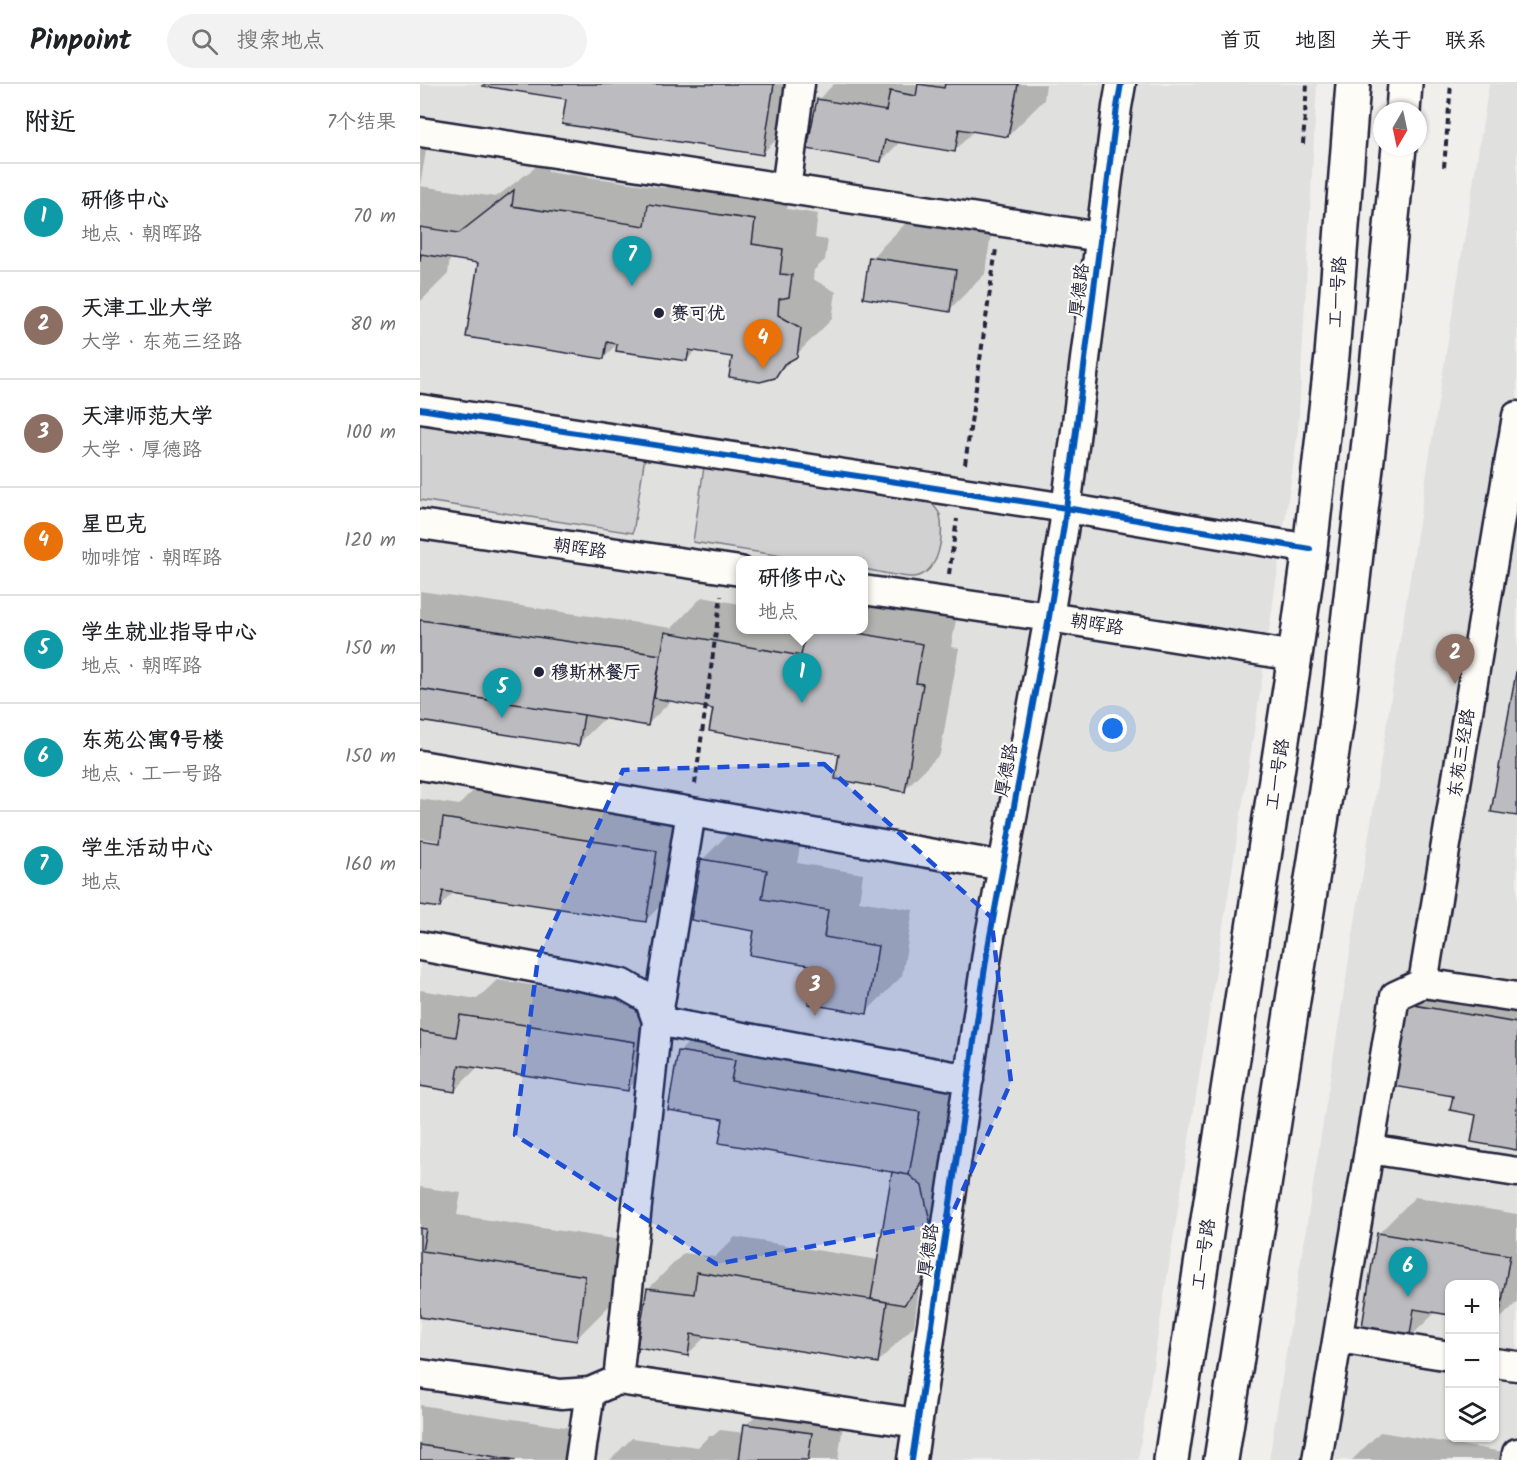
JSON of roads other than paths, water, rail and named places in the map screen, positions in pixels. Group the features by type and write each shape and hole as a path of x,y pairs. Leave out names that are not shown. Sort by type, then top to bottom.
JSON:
{"main road":[{"name":"工一号路","path":"1171,1460 1310,549 1332,356 1353,84"},
{"path":"1404,102 1405,84"},
{"path":"1221,1460 1336,726 1398,156"}],"street":[{"path":"786,189 800,84"},
{"name":"厚德路","path":"912,1460 988,947 1049,617 1066,508 1121,84"},
{"path":"420,132 1100,237"},
{"path":"420,409 1066,508 1310,549"},
{"name":"东苑三经路","path":"1423,982 1517,416"},
{"name":"朝晖路","path":"420,524 733,570"},
{"name":"朝晖路","path":"868,591 1295,656"},
{"path":"420,765 1003,866"},
{"path":"618,1380 657,1021 691,812"},
{"path":"420,945 623,984 649,999 657,1021"},
{"path":"1317,1460 1395,996 1423,982 1517,997"},
{"path":"657,1021 969,1079"},
{"path":"1369,1149 1517,1172"},
{"path":"1338,1338 1445,1355"},
{"path":"1499,1364 1517,1366"},
{"path":"420,1374 561,1394 590,1392 618,1380 917,1423"},
{"path":"580,1460 590,1392"},
{"path":"1516,1460 1517,1453"}],"place":[{"name":"学生活动中心","path":"632,286"},
{"name":"赛可优","path":"659,313"},
{"name":"星巴克","path":"763,369"},
{"name":"穆斯林餐厅","path":"539,672"},
{"name":"天津工业大学","path":"1455,684"},
{"name":"研修中心","path":"802,703"},
{"name":"学生就业指导中心","path":"502,718"},
{"name":"天津师范大学","path":"815,1016"},
{"name":"东苑公寓9号楼","path":"1408,1297"}]}
